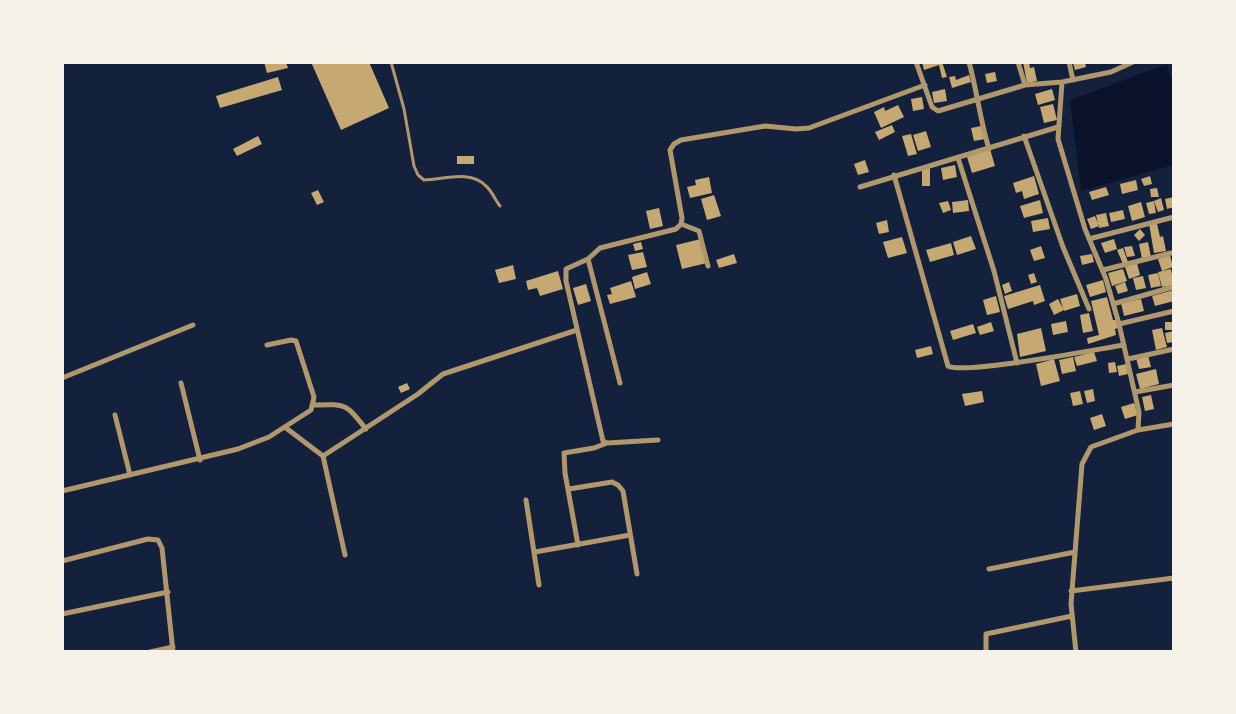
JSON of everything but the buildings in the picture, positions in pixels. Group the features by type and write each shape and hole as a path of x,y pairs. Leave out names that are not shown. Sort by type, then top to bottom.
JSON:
{"street":[{"path":"916,62 934,110 1025,84 1062,82 1111,72 1133,62"},
{"path":"969,62 978,98 980,121 989,149"},
{"path":"1018,62 1025,84"},
{"path":"1069,62 1074,80"},
{"path":"1062,82 1058,139 1089,239 1103,270 1119,324 1139,412 1138,430"},
{"path":"607,443 600,435 566,269 588,259 600,248 676,228 681,224 682,218 670,160 670,150 674,144 702,136 765,126 796,129 809,128 925,85"},
{"path":"860,187 894,175 989,149 1024,136 1058,127"},
{"path":"1024,136 1063,247 1089,310"},
{"path":"958,158 994,271 1017,363"},
{"path":"894,175 948,366 960,369 1017,363 1124,345"},
{"path":"1089,239 1174,217"},
{"path":"681,224 699,231 708,266"},
{"path":"1103,270 1171,253"},
{"path":"588,259 620,384"},
{"path":"1113,304 1173,287"},
{"path":"1119,324 1174,311"},
{"path":"62,378 193,325"},
{"path":"323,456 418,394 442,374 578,330"},
{"path":"62,491 238,450 286,428 311,410 314,404 296,341 290,340 267,345"},
{"path":"1128,359 1174,349"},
{"path":"181,383 200,460"},
{"path":"1135,392 1174,385"},
{"path":"314,404 342,404 366,428"},
{"path":"115,415 130,475"},
{"path":"1076,652 1072,616 1072,591 1082,464 1092,447 1138,430 1174,424"},
{"path":"286,428 313,446 323,456 344,555"},
{"path":"578,545 564,453 594,448 607,443 658,440"},
{"path":"569,489 612,482 623,491 636,574"},
{"path":"526,500 539,585"},
{"path":"535,552 630,535"},
{"path":"62,561 148,540 158,540 162,548 173,649 150,652"},
{"path":"989,568 1075,552"},
{"path":"1072,591 1174,578"},
{"path":"62,614 168,592"},
{"path":"986,652 986,634 1072,616"}],"lane":[{"path":"391,62 404,109 414,166 418,175 424,180 467,176 478,180 486,186 500,206"}],"water":[{"path":"1167,64 1173,85 1173,165 1081,191 1070,100"}]}
